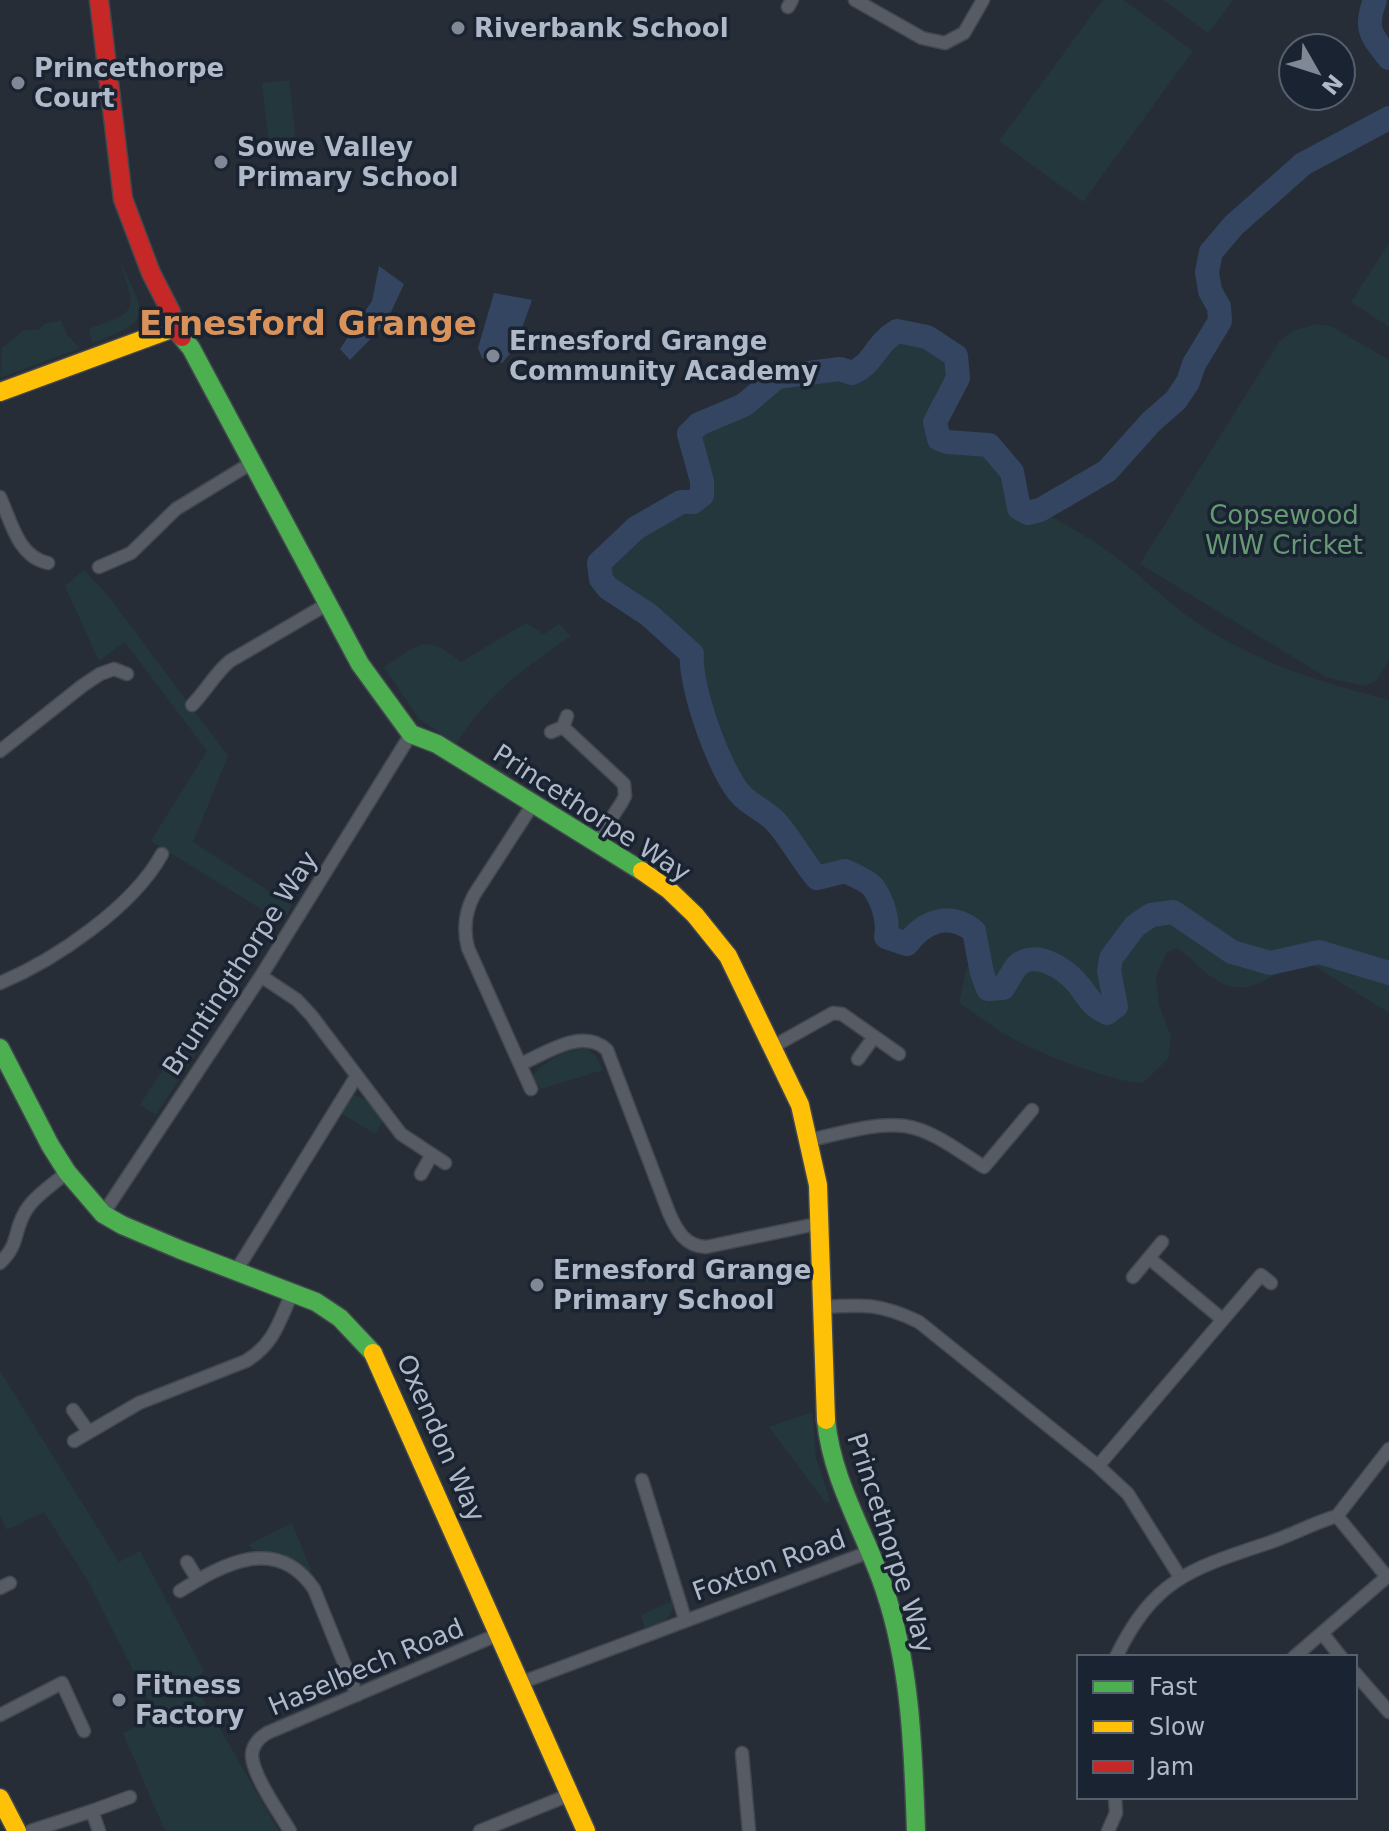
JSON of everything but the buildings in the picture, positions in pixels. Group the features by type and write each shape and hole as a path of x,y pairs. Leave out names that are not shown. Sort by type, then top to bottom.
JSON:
{"street":[{"name":"Princethorpe Way","path":"99,0 123,199 146,261 171,312 174,328 191,348 360,664 411,734 437,744 669,890 695,915 728,956 774,1046 800,1105 810,1140 821,1223 825,1415 842,1490 891,1607 909,1689 916,1831"},
{"path":"855,0 922,38 945,43 964,33 983,0"},
{"path":"0,392 174,328"},
{"path":"99,567 131,553 176,509 253,462"},
{"path":"0,497 26,551 48,563"},
{"path":"192,705 230,661 329,603"},
{"path":"0,751 95,676 114,669 127,674"},
{"path":"551,732 565,721 624,784 625,796 596,842"},
{"name":"Bruntingthorpe Way","path":"103,1214 261,976 411,734"},
{"path":"531,1089 468,948 465,929 474,895 533,804"},
{"path":"0,983 49,959 95,924 139,888 162,854"},
{"path":"261,976 304,1007 401,1134 445,1163"},
{"path":"774,1046 833,1013 842,1014 899,1054"},
{"path":"858,1059 874,1037"},
{"path":"521,1064 580,1039 593,1041 607,1050 669,1213 680,1234 689,1243 706,1247 821,1223"},
{"name":"Oxendon Way","path":"0,1048 6,1076 67,1172 103,1214 134,1230 316,1302 340,1318 380,1361 586,1831"},
{"path":"236,1271 356,1077"},
{"path":"810,1140 865,1128 905,1126 927,1133 984,1167 1032,1110"},
{"path":"421,1174 431,1156"},
{"path":"0,1263 15,1246 19,1225 28,1208 67,1172"},
{"path":"1133,1277 1162,1242"},
{"path":"1149,1258 1222,1319"},
{"path":"1098,1466 1261,1275 1271,1283"},
{"path":"74,1441 149,1398 257,1354 270,1342 292,1293"},
{"path":"824,1307 862,1304 892,1309 919,1322 1098,1466 1128,1494 1180,1577"},
{"path":"73,1410 88,1431"},
{"path":"1117,1655 1130,1628 1153,1598 1180,1577 1223,1557 1337,1516 1389,1449"},
{"name":"Foxton Road","path":"642,1480 685,1619"},
{"path":"1296,1655 1388,1576 1337,1516"},
{"name":"Foxton Road","path":"520,1683 869,1552"},
{"path":"180,1591 248,1558 269,1559 297,1571 316,1594 357,1695"},
{"path":"187,1562 198,1580"},
{"path":"1322,1633 1339,1655"},
{"name":"Haselbech Road","path":"290,1831 254,1767 253,1748 267,1733 499,1634"},
{"path":"1357,1675 1389,1712"},
{"path":"0,1715 62,1683 84,1731"},
{"path":"742,1753 749,1831"},
{"path":"480,1831 569,1795"},
{"path":"31,1831 130,1797"},
{"path":"0,1798 17,1831"},
{"path":"1108,1831 1116,1813 1115,1799"},
{"path":"92,1811 99,1831"}],"green space":[{"path":"1103,0 1123,0 1193,51 1083,202 999,141"},
{"path":"1164,0 1233,0 1208,33"},
{"path":"289,80 296,141 269,144 262,83"},
{"path":"1389,243 1389,327 1351,302"},
{"path":"120,261 139,305 139,314 127,328 92,343 89,329 118,317 130,307 129,290"},
{"path":"61,320 67,335 80,348 0,378 2,348 24,330 38,330 45,324"},
{"name":"Copsewood WIW Cricket","path":"1317,324 1331,326 1389,360 1389,660 1376,681 1364,686 1326,677 1140,564 1279,342 1293,331"},
{"path":"897,331 927,337 956,356 958,378 935,422 939,439 989,445 1012,472 1019,508 1028,513 1040,510 1095,542 1183,613 1252,654 1296,672 1389,700 1389,1013 1300,957 1265,980 1243,987 1219,981 1176,948 1166,953 1156,978 1159,1005 1171,1037 1168,1059 1143,1083 1113,1078 1076,1066 1012,1038 959,1003 977,942 974,931 963,923 946,919 915,933 907,944 886,937 884,911 873,887 845,871 817,878 778,825 743,797 734,785 716,750 701,707 692,654 649,615 608,588 601,579 599,563 636,528 681,502 693,502 701,495 702,481 689,434 699,424 743,406 777,377 840,369 852,373 865,365"},
{"path":"84,570 106,593 228,756 193,842 292,906 282,922 151,841 207,751 125,642 99,661 65,586"},
{"path":"526,623 544,634 559,624 571,636 494,696 456,744 419,719 384,667 415,647 430,644 461,662"},
{"path":"215,988 230,998 205,1037 190,1028"},
{"path":"185,1035 201,1045 156,1115 140,1105"},
{"path":"586,1048 595,1055 603,1070 541,1089 532,1077 556,1057"},
{"path":"352,1095 367,1100 383,1121 375,1134 339,1112"},
{"path":"0,1371 119,1562 140,1551 204,1671 199,1676 197,1689 279,1831 165,1831 123,1733 156,1716 88,1581 44,1512 7,1530 0,1516"},
{"path":"812,1412 816,1458 830,1501 826,1503 769,1427"},
{"path":"292,1523 312,1573 284,1557 253,1550 248,1545"},
{"path":"672,1601 673,1610 665,1621 645,1628 641,1615"}],"water":[{"path":"379,266 404,284 386,323 350,360 340,349 372,301"},
{"path":"494,293 532,300 515,348 502,363 482,358 478,348"}],"waterway":[{"path":"1375,0 1370,18 1371,31 1389,58"},
{"path":"1389,118 1303,164 1234,225 1211,252 1207,272 1210,291 1219,307 1220,321 1176,400 1151,422 1107,471 1040,510 1028,513 1019,508 1012,472 989,445 939,439 935,422 958,378 956,356 927,337 897,331 883,342 865,365 852,373 840,369 777,377 744,405 699,424 689,434 702,481 702,495 693,502 681,502 636,528 599,563 601,579 608,588 649,615 692,654 701,707 716,750 734,786 778,825 817,878 845,871 873,887 884,911 886,937 907,944 922,929 938,921 965,925 974,931 988,989 1003,988 1017,966 1024,961 1040,960 1065,972 1093,1004 1107,1013 1116,1006 1109,971 1111,958 1135,926 1151,915 1173,912 1232,952 1270,963 1319,952 1389,973"}],"traffic: fast":[{"path":"182,337 191,348 360,664 411,734 437,744 642,871"},
{"path":"0,1048 50,1145 67,1172 103,1214 181,1250 316,1302 340,1318 373,1353"},
{"path":"826,1420 835,1464 884,1588 900,1648 912,1738 916,1831"}],"traffic: slow":[{"path":"0,392 174,328"},
{"path":"642,871 669,890 695,915 728,956 800,1105 818,1185 826,1420"},
{"path":"373,1353 586,1831"},
{"path":"0,1798 17,1831"}],"traffic: jam":[{"path":"99,0 123,199 151,273 171,312 174,328 182,337"}],"place":[{"name":"Riverbank School","path":"458,28"},
{"name":"Princethorpe Court","path":"18,83"},
{"name":"Sowe Valley Primary School","path":"221,162"},
{"name":"Ernesford Grange Community Academy","path":"493,356"},
{"name":"Ernesford Grange Primary School","path":"537,1285"},
{"name":"Fitness Factory","path":"119,1700"}],"district":[{"name":"Ernesford Grange","path":"308,323"}]}
